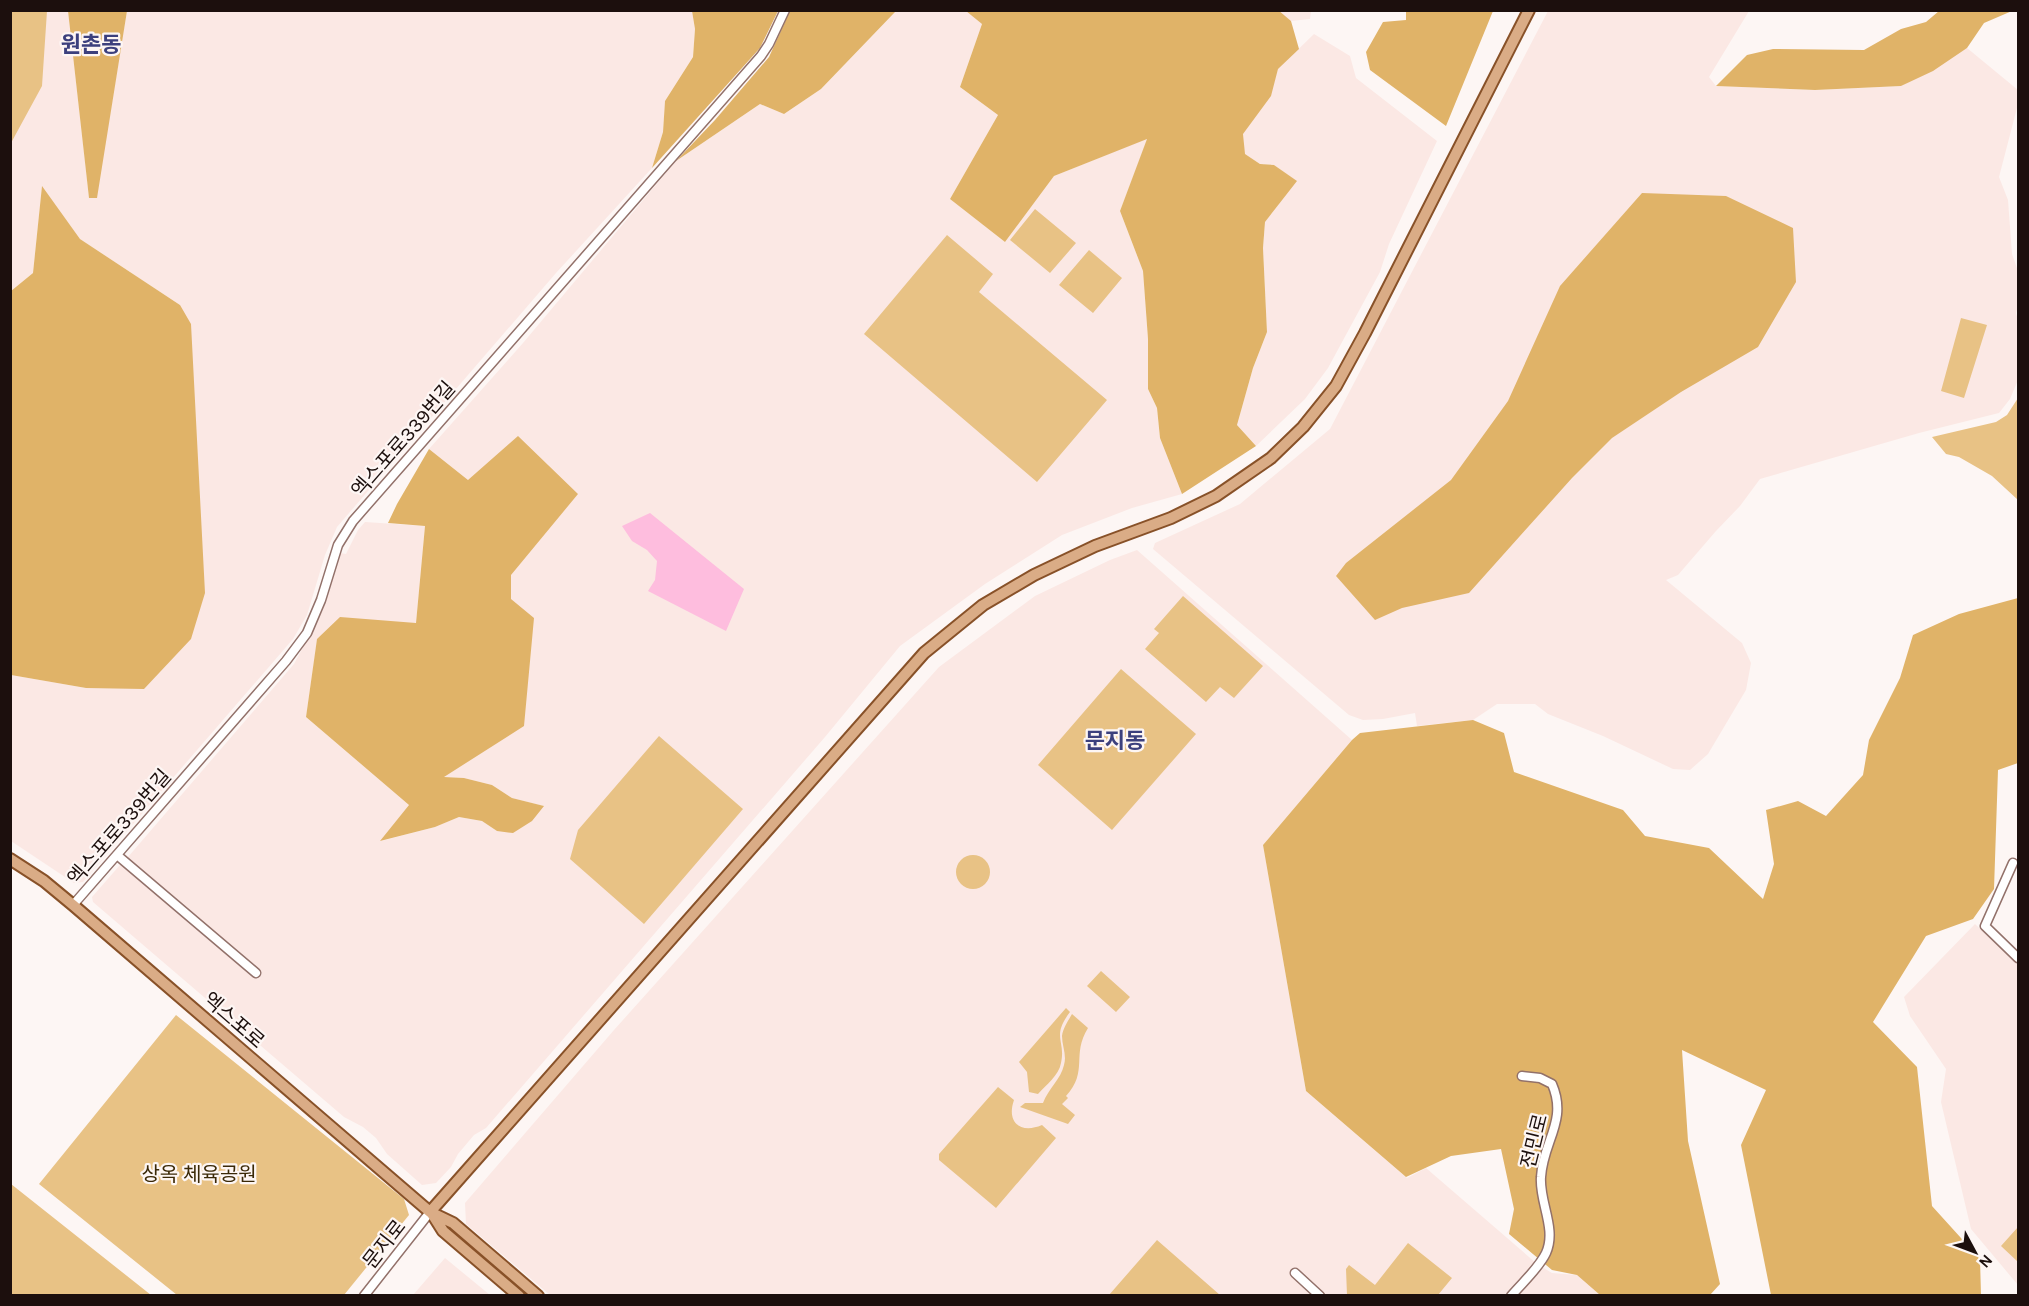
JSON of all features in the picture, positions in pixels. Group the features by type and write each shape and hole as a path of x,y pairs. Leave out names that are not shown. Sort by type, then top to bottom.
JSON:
{"main road":[{"path":"430,1212 924,653 983,605 1034,575 1095,546 1171,518 1216,496 1271,458 1304,427 1336,386 1365,333 1529,10"},
{"name":"엑스포로","path":"10,859 44,881 73,905 430,1212 443,1231 519,1296"},
{"name":"엑스포로","path":"430,1212 453,1223 538,1296"}],"street":[{"name":"엑스포로339번길","path":"73,905 286,662 307,633 321,600 338,545 353,521 761,56 770,44 784,10"},
{"path":"117,855 256,973"},
{"path":"2013,863 1985,927 2019,958"},
{"name":"전민로","path":"1511,1296 1546,1252 1550,1238 1541,1197 1540,1176 1559,1107 1552,1084 1540,1078 1522,1076"},
{"name":"문지로","path":"364,1296 430,1212"},
{"path":"1294,1273 1320,1296"}],"shaded area":[{"path":"1278,10 1291,21 1299,49 1278,69 1271,96 1243,134 1245,154 1260,164 1274,165 1297,181 1265,222 1263,248 1267,332 1253,368 1237,425 1256,446 1182,494 1160,438 1157,408 1148,389 1148,339 1143,271 1120,211 1147,139 1054,176 1005,242 950,199 998,115 960,87 982,24 966,11"},
{"path":"11,11 68,11 89,197 96,198 127,11 692,11 695,29 693,57 665,101 663,132 652,168 556,273 337,527 325,555 307,615 293,639 83,882 74,883 11,841 11,675 86,688 180,305 80,239 42,187 33,273 11,291"},
{"path":"68,11 127,11 97,198 89,198"},
{"path":"692,11 778,11 760,48 652,168 663,132 665,101 693,57 695,29"},
{"path":"790,11 896,11 821,89 784,114 760,104 676,161 769,57"},
{"path":"896,11 966,11 982,24 960,87 998,115 950,199 1005,242 1054,176 1148,138 1120,211 1143,271 1148,339 1148,389 1157,408 1160,438 1182,494 1132,508 1062,535 985,584 900,646 825,737 486,1128 474,1135 458,1154 451,1167 436,1183 422,1185 387,1154 376,1138 363,1127 344,1117 93,902 92,897 120,865 125,865 259,978 262,974 128,861 128,857 294,664 323,610 340,553 346,554 358,530 365,522 425,526 416,623 325,633 317,640 306,717 409,805 381,841 435,827 459,817 482,821 497,831 543,806 512,798 492,785 464,778 443,777 511,599 511,574 577,494 468,480 429,449 523,343 676,161 760,104 784,114 821,89"},
{"path":"1278,11 1311,11 1310,19 1291,21"},
{"path":"1406,11 1493,11 1446,126 1370,70 1366,52 1383,22 1406,20"},
{"path":"1548,11 1749,11 1709,77 1716,86 1814,90 1901,86 1967,48 2018,90 2018,104 1999,177 2008,200 2012,254 2018,271 2016,313 2018,380 2010,399 1999,413 1919,433 1760,479 1740,506 1678,575 1666,580 1742,643 1751,663 1746,690 1708,754 1690,770 1673,769 1603,736 1548,714 1535,704 1497,704 1473,720 1417,726 1415,713 1363,720 1349,715 1153,549 1155,543 1240,504 1330,429"},
{"path":"1939,11 2012,11 1984,23 1967,48 1933,71 1901,86 1815,90 1716,86 1747,55 1773,49 1864,50 1901,29 1926,22"},
{"path":"1314,34 1350,56 1356,78 1437,141 1389,244 1380,272 1328,368 1305,399 1256,446 1237,425 1253,368 1267,332 1263,248 1265,222 1296,181 1274,165 1260,164 1244,154 1243,133 1270,96 1278,69"},
{"path":"42,186 80,239 180,305 191,324 205,593 191,639 144,689 86,688 11,675 11,291 33,273"},
{"path":"1642,193 1726,196 1793,228 1796,282 1758,347 1681,392 1612,438 1572,478 1469,593 1402,608 1375,620 1336,576 1346,563 1451,480 1508,401 1560,286"},
{"path":"518,436 578,494 511,575 511,599 534,618 524,726 444,777 464,778 492,785 512,798 544,806 532,821 513,833 497,831 482,821 459,817 435,827 380,841 409,805 306,717 317,639 340,617 416,623 425,526 388,523 397,504 429,449 468,480"},
{"path":"650,513 744,589 726,631 648,591 655,580 657,561 647,550 632,541 622,526"},
{"path":"1137,550 1352,740 1263,845 1306,1091 1407,1178 1426,1168 1536,1263 1508,1296 1325,1296 1315,1287 1308,1296 550,1295 466,1224 465,1203 614,1030 939,667 1035,596 1110,560"},
{"path":"2018,598 2018,763 1998,770 1994,889 1973,919 1926,936 1873,1022 1917,1067 1932,1206 1980,1259 1981,1295 1771,1295 1741,1145 1766,1090 1682,1050 1688,1141 1720,1284 1710,1295 1600,1295 1577,1275 1552,1270 1509,1234 1514,1209 1501,1149 1451,1156 1406,1177 1306,1091 1263,845 1360,733 1473,720 1504,733 1514,772 1623,810 1645,836 1709,848 1763,899 1774,864 1766,810 1798,801 1826,816 1863,775 1869,740 1900,678 1913,635 1959,614"},
{"path":"1975,924 2018,965 2018,1285 1971,1229 1941,1102 1946,1069 1910,1016 1904,997"},
{"path":"445,1258 490,1295 413,1295"},
{"path":"1542,1267 1552,1273 1577,1275 1600,1295 1518,1296"}],"green space":[{"path":"11,10 47,11 42,86 11,143"},
{"path":"1035,209 1076,243 1050,273 1010,240"},
{"path":"947,235 993,274 979,292 1107,400 1037,482 864,334"},
{"path":"1089,250 1122,278 1093,313 1059,285"},
{"path":"1961,318 1987,325 1964,398 1941,391"},
{"path":"2018,398 2018,500 1992,476 1959,457 1946,454 1932,437 1996,422 2007,415"},
{"path":"1183,596 1263,666 1234,698 1220,687 1206,702 1145,649 1159,633 1154,629"},
{"path":"1121,669 1196,734 1112,830 1038,765"},
{"path":"659,736 743,809 644,924 570,859 578,830"},
{"path":"973,855 985,860 990,872 985,884 973,889 961,884 956,872 961,860"},
{"path":"1101,971 1130,997 1116,1012 1087,986"},
{"path":"1066,1008 1070,1012 1061,1027 1062,1055 1058,1072 1038,1094 1029,1092 1027,1072 1019,1062"},
{"path":"1072,1014 1088,1028 1081,1046 1077,1079 1066,1096 1068,1098 1062,1104 1075,1115 1068,1124 1020,1107 1025,1103 1043,1103 1060,1075 1065,1061 1063,1033"},
{"name":"상옥 체육공원","path":"176,1015 404,1199 409,1215 344,1295 177,1295 39,1184"},
{"path":"998,1087 1014,1100 1012,1115 1017,1124 1028,1128 1042,1125 1056,1138 996,1208 939,1160 939,1154"},
{"path":"11,1184 151,1295 11,1295"},
{"path":"2018,1227 2018,1262 2001,1246"},
{"path":"1157,1240 1220,1295 1109,1295"},
{"path":"1408,1243 1452,1278 1438,1295 1347,1295 1346,1269 1349,1265 1375,1285"}],"district":[{"name":"원촌동","path":"91,44"},
{"name":"문지동","path":"1115,740"}]}
